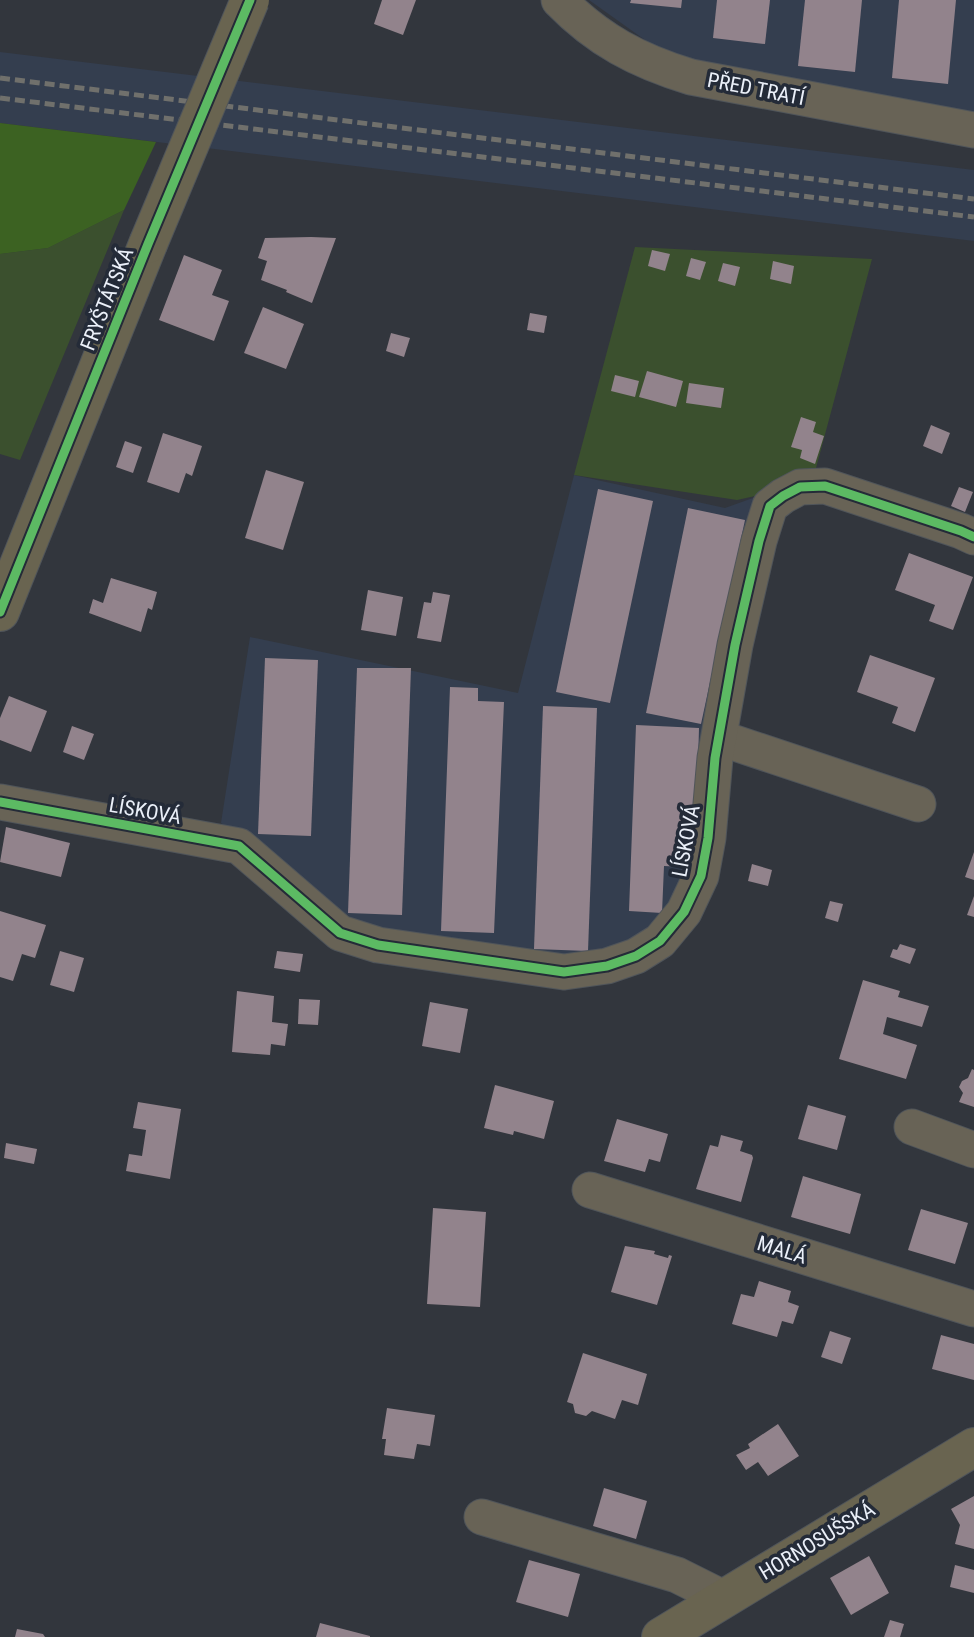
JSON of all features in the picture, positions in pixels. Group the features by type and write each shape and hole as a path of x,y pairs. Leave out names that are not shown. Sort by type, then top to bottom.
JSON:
{"street":[{"name":"FRYŠTÁTSKÁ","path":"0,612 148,243 250,0"},
{"name":"PŘED TRATÍ","path":"559,0 573,15 613,45 652,65 691,77 974,130"},
{"name":"LÍSKOVÁ","path":"0,802 239,846 340,933 378,946 564,972 607,966 636,956 660,941 684,912 701,876 708,838 715,758 735,646 759,541 770,506 800,487 825,486 974,537"},
{"path":"720,738 918,804"},
{"path":"912,1127 974,1150"},
{"name":"MALÁ","path":"590,1190 974,1309"},
{"name":"HORNOSUŠSKÁ","path":"661,1637 974,1447"},
{"path":"482,1517 677,1575 723,1598"}],"shaded area":[{"path":"589,0 974,0 974,118 666,55"},
{"path":"0,52 974,170 974,241 0,123"},
{"path":"574,475 725,508 764,494 701,876 660,941 568,962 376,933 308,890 221,823 250,637 518,693"}],"green space":[{"path":"0,123 156,142 124,210 48,248 0,254"},
{"path":"124,210 20,460 0,454 0,254 48,248"},
{"path":"635,247 872,259 816,468 764,494 737,500 574,475"}],"building":[{"path":"382,0 416,0 403,35 374,24"},
{"path":"631,0 682,0 681,8 630,3"},
{"path":"717,0 770,0 765,44 713,38"},
{"path":"805,0 862,0 855,72 798,66"},
{"path":"899,0 956,0 948,84 892,78"},
{"path":"265,238 336,238 312,303 261,280 267,261 258,258"},
{"path":"652,250 670,254 665,271 648,266"},
{"path":"184,255 222,270 212,295 229,301 214,341 159,320"},
{"path":"691,258 706,262 700,280 686,276"},
{"path":"773,261 794,266 791,284 770,279"},
{"path":"723,263 740,267 735,286 718,281"},
{"path":"263,307 304,324 286,369 244,353"},
{"path":"530,313 547,316 544,333 527,330"},
{"path":"391,333 410,338 404,357 386,351"},
{"path":"647,371 683,381 676,407 639,397"},
{"path":"615,375 639,381 635,397 611,391"},
{"path":"689,383 724,388 721,408 686,403"},
{"path":"801,417 816,422 813,432 824,436 815,464 800,458 802,450 791,447"},
{"path":"931,425 950,433 942,454 923,446"},
{"path":"163,433 202,446 192,476 186,473 179,493 147,482"},
{"path":"125,441 142,447 133,473 116,467"},
{"path":"266,470 304,482 283,550 245,538"},
{"path":"959,487 973,492 965,512 951,506"},
{"path":"598,489 653,501 610,703 556,692"},
{"path":"688,508 745,520 701,724 646,713"},
{"path":"909,553 973,577 953,630 929,621 935,605 895,590"},
{"path":"111,578 157,592 152,610 148,608 141,632 89,613 93,599 103,603"},
{"path":"368,590 403,597 396,636 361,630"},
{"path":"433,592 450,595 441,642 417,638 424,602 431,603"},
{"path":"870,655 935,678 915,732 892,723 898,707 857,692"},
{"path":"265,658 318,660 311,836 258,834"},
{"path":"357,668 411,668 402,915 348,913"},
{"path":"450,687 478,688 478,701 504,702 494,933 441,931"},
{"path":"9,696 47,711 31,752 0,740 0,718"},
{"path":"543,706 597,708 588,951 534,949"},
{"path":"636,725 699,728 696,838 685,867 664,866 662,913 629,911"},
{"path":"72,726 94,734 84,760 63,752"},
{"path":"6,827 70,843 61,877 0,862"},
{"path":"974,852 974,880 965,877"},
{"path":"752,864 772,870 768,886 748,881"},
{"path":"974,896 974,917 967,915"},
{"path":"830,901 843,904 838,922 825,918"},
{"path":"0,911 46,925 35,958 22,954 13,981 0,977"},
{"path":"900,944 916,949 910,964 890,957 893,949 897,950"},
{"path":"60,951 84,958 74,992 50,985"},
{"path":"277,951 303,954 300,972 274,968"},
{"path":"863,980 900,991 898,997 929,1006 922,1027 887,1017 883,1034 917,1045 906,1079 839,1059"},
{"path":"237,991 274,996 272,1022 288,1024 285,1046 271,1044 270,1055 232,1052"},
{"path":"299,999 320,1000 318,1025 298,1024"},
{"path":"430,1002 468,1009 460,1053 422,1046"},
{"path":"972,1069 974,1107 959,1102 963,1093 959,1087"},
{"path":"495,1085 554,1101 544,1139 514,1131 513,1135 484,1128"},
{"path":"138,1102 181,1109 170,1179 126,1171 129,1154 142,1156 146,1130 133,1128"},
{"path":"808,1105 846,1116 837,1150 798,1139"},
{"path":"617,1119 668,1134 660,1162 649,1159 645,1172 604,1161"},
{"path":"721,1135 743,1141 740,1151 752,1155 753,1158 741,1202 696,1189 710,1145 718,1147"},
{"path":"6,1143 37,1149 34,1164 4,1158"},
{"path":"803,1176 861,1194 850,1234 791,1217"},
{"path":"433,1208 486,1212 480,1307 427,1304"},
{"path":"921,1209 968,1223 955,1264 908,1250"},
{"path":"625,1246 655,1251 654,1254 668,1258 669,1255 672,1256 657,1305 611,1292"},
{"path":"759,1281 791,1291 788,1302 799,1306 793,1324 782,1321 777,1337 732,1324 741,1294 754,1297"},
{"path":"830,1331 851,1338 842,1364 821,1357"},
{"path":"941,1335 974,1344 974,1380 932,1369"},
{"path":"583,1353 647,1374 638,1405 622,1400 615,1419 592,1411 586,1416 575,1413 573,1404 567,1402"},
{"path":"387,1408 435,1415 430,1446 417,1444 414,1459 384,1455 386,1439 382,1439"},
{"path":"778,1424 799,1456 768,1476 758,1462 746,1470 736,1455 750,1448 748,1444"},
{"path":"604,1488 647,1501 636,1539 593,1526"},
{"path":"974,1496 974,1549 955,1544 960,1525 951,1509"},
{"path":"869,1556 889,1593 851,1615 830,1578"},
{"path":"529,1560 580,1574 568,1617 516,1602"},
{"path":"955,1565 974,1570 974,1593 950,1587"},
{"path":"890,1620 904,1624 900,1637 884,1637"},
{"path":"320,1623 370,1636 370,1637 316,1637"},
{"path":"17,1629 43,1634 45,1637 15,1637"}],"railway":[{"path":"0,78 974,199"},
{"path":"0,98 974,217"}],"cycle path":[{"path":"0,612 148,244 250,0"},
{"path":"0,802 239,846 340,933 378,945 564,972 607,966 636,956 660,941 684,912 701,876 708,838 715,758 735,645 759,541 770,506 800,487 825,486 974,537"}]}
